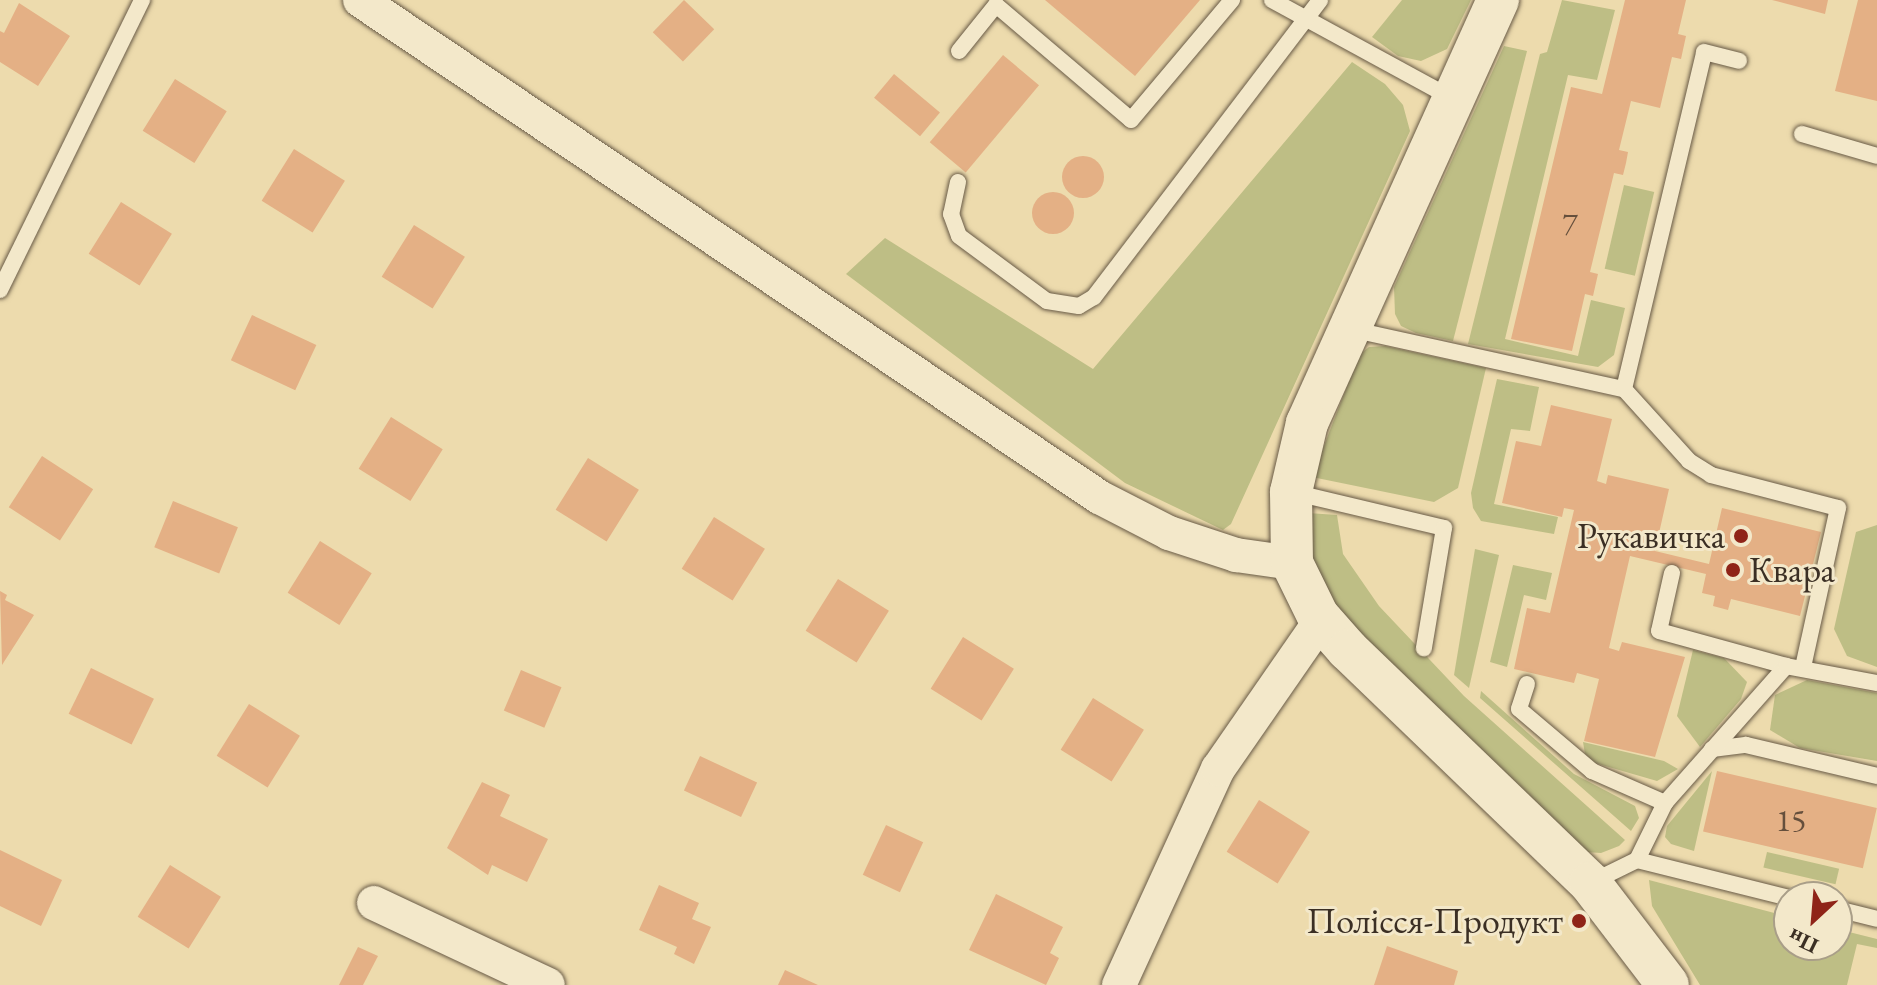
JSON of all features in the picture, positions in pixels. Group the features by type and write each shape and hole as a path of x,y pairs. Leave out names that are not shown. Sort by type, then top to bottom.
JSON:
{"street":[{"path":"360,0 1099,497 1169,533 1236,555 1292,563"},
{"path":"1498,0 1307,423 1291,492 1292,563 1321,620 1590,883 1668,985"},
{"path":"1119,985 1218,769 1321,620"},
{"path":"374,903 548,985"}],"lane":[{"path":"0,290 142,0"},
{"path":"959,51 996,5 1131,120 1232,0"},
{"path":"1272,0 1453,99"},
{"path":"958,182 951,214 959,236 1047,301 1079,306 1094,297 1320,0"},
{"path":"1624,389 1704,52 1739,61"},
{"path":"1802,134 1877,156"},
{"path":"1349,328 1624,389 1689,461 1711,475 1838,508 1803,667"},
{"path":"1291,492 1444,528 1424,648"},
{"path":"1672,573 1659,631 1786,666 1877,683"},
{"path":"1590,883 1637,860 1665,803 1786,666"},
{"path":"1527,684 1519,709 1592,771 1665,803"},
{"path":"1754,702 1750,732 1775,752"},
{"path":"1712,749 1732,743 1877,776"},
{"path":"1637,860 1773,894"},
{"path":"1853,913 1877,919"}],"green space":[{"path":"1402,0 1471,0 1447,49 1421,61 1398,56 1372,37"},
{"path":"1562,0 1615,10 1597,80 1568,75 1505,339 1578,356 1591,300 1625,308 1614,355 1598,367 1468,344 1540,54 1547,52"},
{"path":"1504,46 1527,51 1453,341 1416,333 1401,326 1395,314 1394,287"},
{"path":"1352,62 1385,84 1403,105 1410,131 1231,524 1223,530 1125,483 846,274 885,238 1093,369"},
{"path":"1624,185 1654,192 1635,276 1605,269"},
{"path":"1385,346 1486,368 1458,488 1434,502 1312,477 1359,355 1369,347"},
{"path":"1497,379 1539,387 1530,431 1511,429 1494,504 1558,517 1554,534 1481,521 1473,508 1471,493"},
{"path":"1308,513 1337,515 1343,554 1379,606 1464,696 1625,840 1619,846 1601,853 1586,852 1339,615 1314,570"},
{"path":"1877,525 1877,667 1847,656 1834,629 1856,532"},
{"path":"1475,549 1499,555 1469,688 1454,675"},
{"path":"1513,565 1552,573 1546,600 1524,595 1507,667 1490,662"},
{"path":"1693,650 1724,658 1747,682 1741,699 1700,747 1677,716"},
{"path":"1807,680 1877,693 1877,761 1800,748 1770,730 1775,695"},
{"path":"1481,691 1574,774 1635,806 1639,818 1631,831 1480,698"},
{"path":"1583,742 1664,761 1678,769 1657,781 1595,763 1585,754"},
{"path":"1712,771 1694,851 1671,844 1665,837 1667,826"},
{"path":"1767,852 1839,869 1836,881 1821,881 1763,868"},
{"path":"1649,880 1773,913 1773,961 1853,961 1847,985 1700,985 1652,906"},
{"path":"1853,933 1877,939 1877,948 1857,944 1853,960"}],"building":[{"path":"684,0 714,29 683,62 653,32"},
{"path":"1045,0 1200,0 1135,76"},
{"path":"1625,0 1686,0 1678,34 1686,36 1681,59 1672,57 1660,108 1631,101 1619,150 1628,152 1626,163 1623,175 1614,173 1590,272 1598,274 1593,296 1585,294 1572,351 1511,339 1571,87 1602,94"},
{"path":"1772,0 1828,0 1825,14"},
{"path":"1858,0 1877,0 1877,101 1835,91"},
{"path":"19,3 70,36 38,86 0,62 0,31 4,33"},
{"path":"1003,55 1039,85 966,173 930,142"},
{"path":"894,74 940,113 920,136 874,98"},
{"path":"175,79 227,111 194,163 143,131"},
{"path":"294,149 345,181 313,233 262,201"},
{"path":"1083,156 1098,162 1104,177 1098,192 1083,198 1068,192 1062,177 1068,162"},
{"path":"1053,192 1068,198 1074,213 1068,228 1053,234 1038,228 1032,213 1038,198"},
{"path":"121,202 172,234 140,286 89,254"},
{"path":"414,225 465,257 433,309 382,277"},
{"path":"252,315 316,345 295,390 231,360"},
{"path":"1551,405 1612,419 1597,481 1606,484 1608,475 1669,489 1655,551 1709,564 1722,508 1821,532 1800,616 1731,599 1728,610 1713,606 1715,596 1702,593 1706,574 1630,556 1609,648 1619,651 1622,642 1685,657 1655,757 1584,741 1599,679 1577,673 1574,683 1514,669 1527,608 1550,613 1574,510 1564,508 1562,517 1502,503 1516,441 1541,446"},
{"path":"391,417 443,449 410,501 359,469"},
{"path":"42,456 93,489 60,540 9,507"},
{"path":"588,458 639,490 607,542 556,510"},
{"path":"173,501 238,527 219,574 154,547"},
{"path":"714,517 765,549 733,601 682,569"},
{"path":"320,541 372,573 339,625 288,593"},
{"path":"838,579 889,611 857,663 806,631"},
{"path":"0,591 7,595 5,600 34,615 2,665"},
{"path":"963,637 1014,669 982,721 931,689"},
{"path":"91,668 154,699 132,745 69,714"},
{"path":"521,670 562,687 544,728 504,711"},
{"path":"1093,698 1144,730 1112,782 1061,750"},
{"path":"249,704 300,736 268,788 217,756"},
{"path":"700,756 757,783 741,817 684,790"},
{"path":"1717,771 1877,808 1863,868 1703,831"},
{"path":"482,782 510,795 500,816 548,839 527,882 492,865 488,875 447,848"},
{"path":"1259,800 1310,832 1278,884 1227,852"},
{"path":"886,825 923,842 900,892 863,875"},
{"path":"0,850 62,880 41,926 0,906"},
{"path":"170,865 221,897 189,949 138,917"},
{"path":"659,885 699,903 692,919 711,927 694,964 674,954 677,947 639,930"},
{"path":"996,894 1063,927 1050,953 1059,958 1046,985 969,950"},
{"path":"1387,946 1458,971 1454,985 1374,985"},
{"path":"358,947 378,956 363,985 339,985"},
{"path":"785,970 818,985 778,985"}],"place":[{"name":"Рукавичка","path":"1741,536"},
{"name":"Квара","path":"1733,570"},
{"name":"Полісся-Продукт","path":"1579,921"}]}
